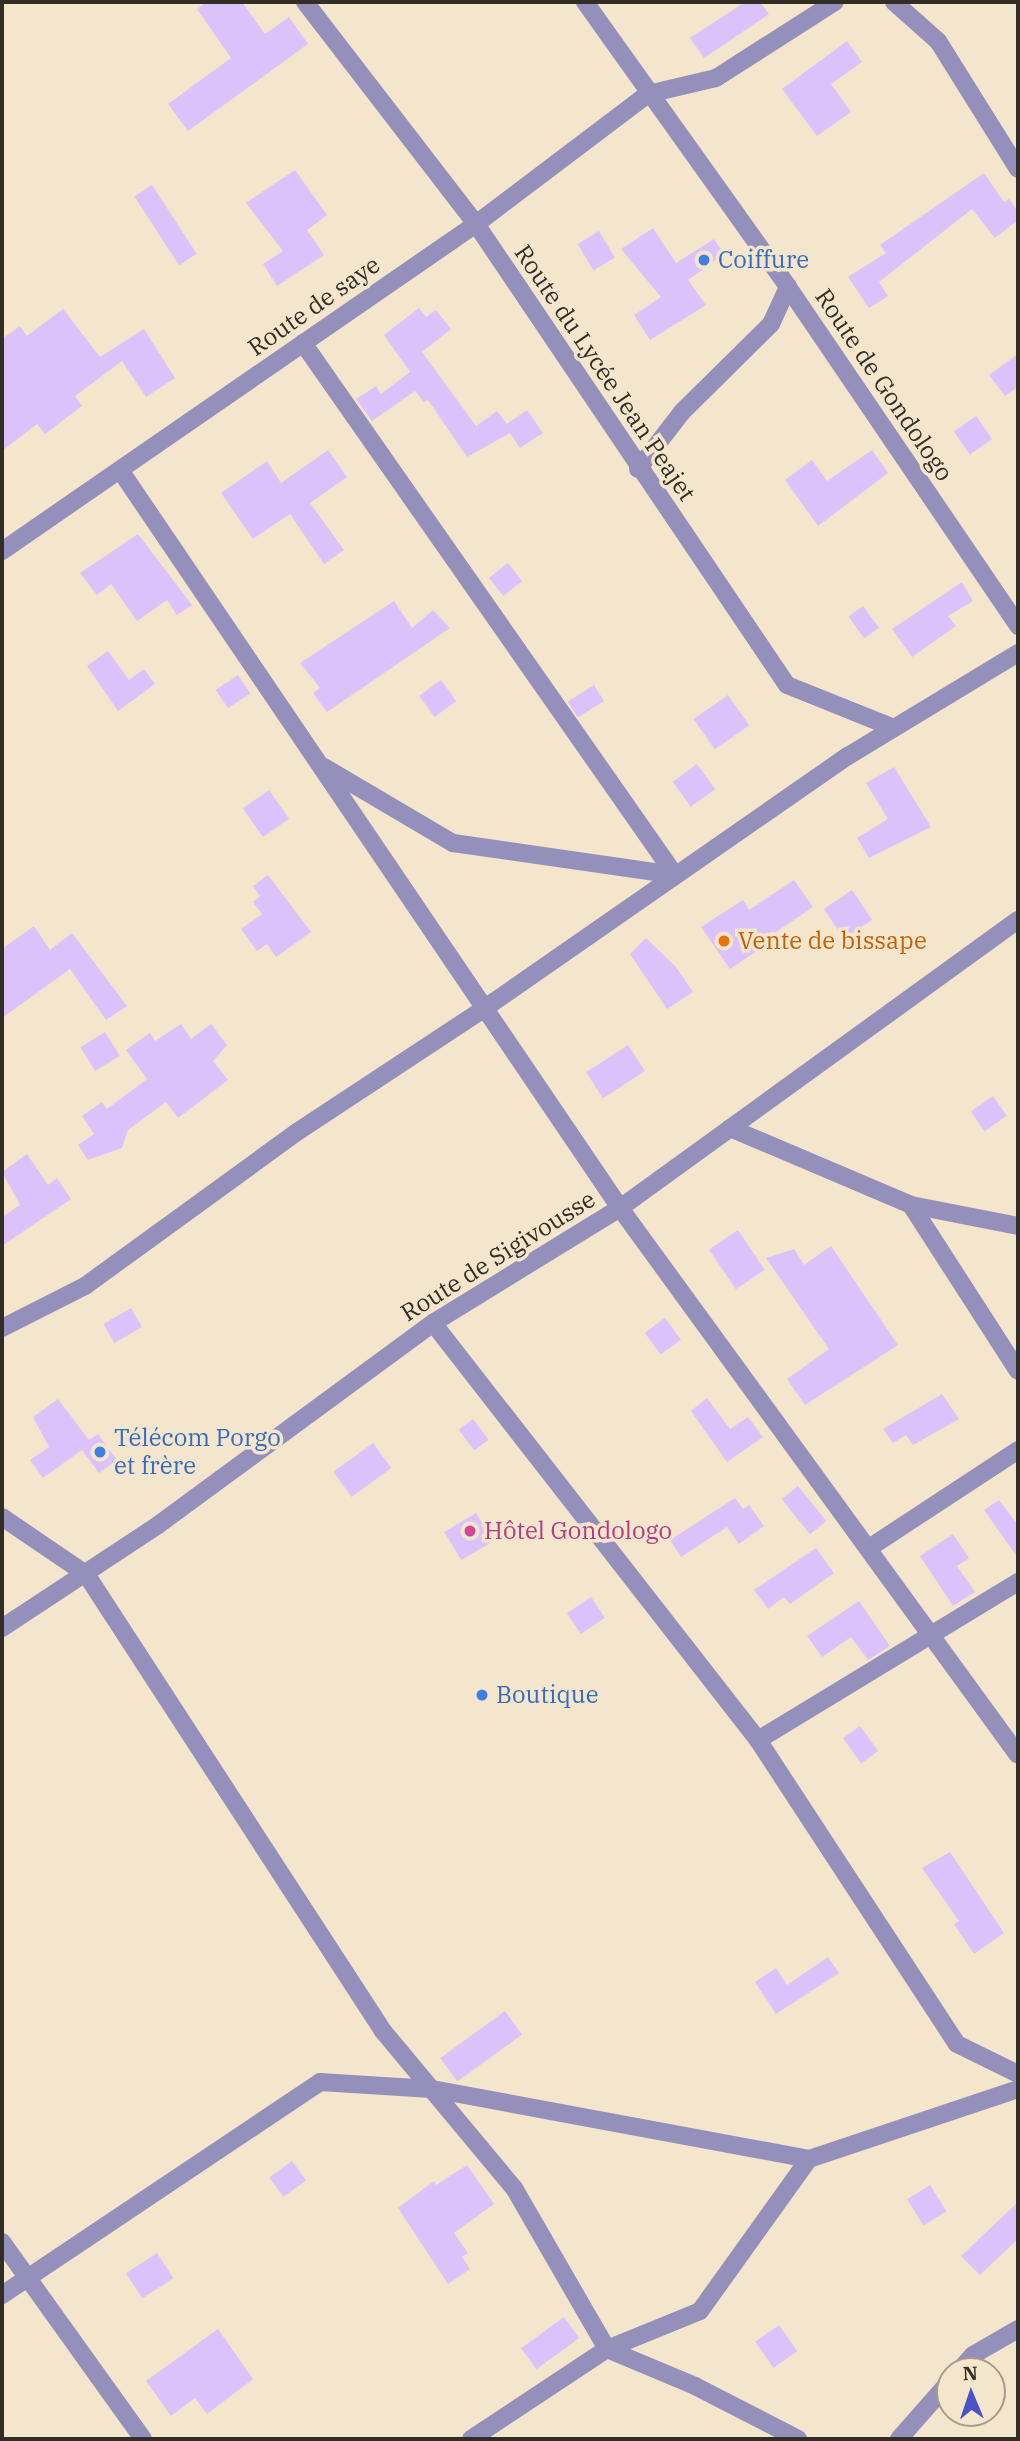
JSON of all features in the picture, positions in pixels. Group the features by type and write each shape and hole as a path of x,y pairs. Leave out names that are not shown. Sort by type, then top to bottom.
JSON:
{"street":[{"name":"Route du Lycée Jean Peajet","path":"305,2 476,224 638,469 787,685 894,728"},
{"name":"Route de Gondologo","path":"585,2 788,287 1018,626"},
{"path":"648,94 716,78 835,2"},
{"path":"894,2 938,41 1018,169"},
{"name":"Route de saye","path":"2,551 476,224 648,94"},
{"path":"638,469 682,412 771,324 788,287"},
{"path":"303,343 675,875"},
{"path":"120,470 620,1208 1018,1755"},
{"path":"2,1328 85,1286 297,1132 485,1008 675,875 894,728 1018,653"},
{"path":"319,764 453,842 675,875"},
{"name":"Route de Sigivousse","path":"2,1628 86,1574 433,1323 620,1208 1018,920"},
{"path":"730,1128 911,1205 1018,1226"},
{"path":"911,1205 1018,1371"},
{"path":"433,1323 758,1740 957,2045 1018,2074"},
{"path":"869,1548 1018,1450"},
{"path":"2,1517 86,1574 383,2031 514,2188 607,2349 695,2386 799,2439"},
{"path":"758,1740 933,1637 1018,1582"},
{"path":"2,2295 25,2276 320,2082 432,2089 809,2159 1018,2089"},
{"path":"471,2439 607,2349 700,2311 809,2159"},
{"path":"2,2242 143,2439"},
{"path":"971,2357 1018,2329"},
{"path":"900,2439 936,2397"}],"building":[{"path":"207,2 242,2 265,34 289,17 308,44 188,131 168,104 231,58 197,9"},
{"path":"745,2 760,2 769,14 704,58 690,38"},
{"path":"847,41 862,62 831,84 851,112 817,136 782,89"},
{"path":"295,170 327,215 307,230 324,255 277,286 263,264 283,251 246,203"},
{"path":"984,173 1004,202 1009,199 1018,212 1018,220 995,238 972,209 879,282 888,296 869,308 848,277 886,253 880,245"},
{"path":"152,185 197,254 179,265 134,196"},
{"path":"653,228 676,263 714,239 724,254 688,280 706,305 650,340 634,315 661,297 621,249"},
{"path":"599,231 615,258 594,270 578,244"},
{"path":"419,308 426,317 436,310 451,329 422,352 476,426 497,411 507,424 527,410 543,433 520,448 510,433 467,457 428,400 424,402 415,391 372,421 356,399 376,386 381,394 410,372 384,335"},
{"path":"63,309 100,357 144,329 175,378 146,397 122,361 75,396 82,406 45,434 37,424 2,451 2,339 20,326 27,336"},
{"path":"1018,354 1018,387 1005,396 989,375"},
{"path":"976,416 992,439 970,454 954,431"},
{"path":"328,450 347,477 310,503 344,550 324,564 290,514 253,539 221,493 267,461 281,483"},
{"path":"872,450 888,473 818,526 785,480 812,460 827,481"},
{"path":"138,534 192,605 177,615 167,600 137,621 111,584 97,595 80,573"},
{"path":"508,563 522,581 503,596 489,578"},
{"path":"962,582 973,601 948,616 956,626 912,657 892,629"},
{"path":"394,601 412,628 433,610 450,628 327,712 313,693 320,688 300,663"},
{"path":"863,606 879,628 864,638 848,617"},
{"path":"108,651 129,680 144,669 155,684 118,711 87,666"},
{"path":"238,675 250,693 228,708 216,690"},
{"path":"441,680 456,701 434,717 419,696"},
{"path":"594,685 604,701 578,718 568,701"},
{"path":"728,695 749,725 715,749 694,719"},
{"path":"697,764 715,789 691,807 673,782"},
{"path":"894,767 931,827 869,858 857,838 888,819 866,783"},
{"path":"269,790 289,819 263,837 243,808"},
{"path":"268,875 311,932 276,957 267,944 257,951 241,929 262,914 253,902 260,896 253,886"},
{"path":"794,880 813,907 754,947 757,951 730,969 701,927 743,900 749,910"},
{"path":"852,890 872,920 844,939 824,909"},
{"path":"34,926 50,950 72,933 127,1006 106,1020 70,969 2,1018 2,949"},
{"path":"646,938 676,967 693,992 667,1009 630,954"},
{"path":"181,1024 191,1039 211,1024 227,1045 213,1061 228,1080 178,1118 166,1102 128,1130 122,1148 88,1160 78,1145 94,1134 82,1116 102,1102 107,1109 147,1079 126,1050 150,1033 155,1041"},
{"path":"105,1032 120,1056 95,1071 80,1047"},
{"path":"628,1045 645,1071 603,1098 586,1072"},
{"path":"993,1096 1007,1116 985,1131 971,1111"},
{"path":"27,1154 48,1185 57,1178 71,1199 2,1246 2,1217 20,1205 2,1172"},
{"path":"738,1230 765,1270 736,1289 709,1250"},
{"path":"831,1246 898,1345 805,1405 787,1379 829,1349 766,1258 794,1249 804,1265"},
{"path":"131,1308 142,1327 114,1343 103,1324"},
{"path":"665,1318 681,1340 661,1355 645,1333"},
{"path":"942,1394 959,1419 913,1445 906,1435 893,1443 883,1429"},
{"path":"707,1398 730,1429 748,1417 763,1437 727,1462 691,1411"},
{"path":"58,1399 89,1440 98,1434 117,1460 99,1473 82,1450 43,1478 30,1460 49,1447 33,1417"},
{"path":"473,1419 489,1440 474,1451 459,1430"},
{"path":"373,1443 391,1468 352,1497 333,1472"},
{"path":"798,1486 826,1521 810,1534 782,1499"},
{"path":"735,1498 743,1509 749,1505 764,1526 739,1544 727,1527 681,1557 670,1540"},
{"path":"999,1500 1018,1525 1018,1558 984,1510"},
{"path":"476,1513 493,1541 461,1560 444,1532"},
{"path":"953,1534 969,1558 957,1566 975,1592 953,1606 920,1556"},
{"path":"816,1548 834,1573 790,1604 784,1597 768,1609 754,1590"},
{"path":"591,1597 605,1618 581,1634 567,1613"},
{"path":"859,1601 890,1646 868,1660 851,1637 822,1657 807,1636"},
{"path":"860,1726 878,1751 861,1763 843,1738"},
{"path":"950,1852 1004,1933 974,1954 954,1924 959,1921 922,1868"},
{"path":"828,1957 839,1973 776,2014 755,1982 776,1968 787,1985"},
{"path":"505,2011 522,2034 457,2081 440,2058"},
{"path":"292,2161 306,2180 283,2197 269,2177"},
{"path":"467,2165 494,2204 454,2233 468,2253 462,2257 470,2269 448,2284 398,2208 434,2181 436,2185"},
{"path":"930,2185 946,2211 924,2226 907,2199"},
{"path":"1018,2202 1018,2239 980,2275 961,2256"},
{"path":"157,2253 173,2278 142,2298 126,2273"},
{"path":"564,2317 579,2338 536,2369 521,2348"},
{"path":"779,2325 797,2351 774,2368 755,2342"},
{"path":"218,2329 253,2379 207,2414 195,2398 171,2416 146,2381"}],"place":[{"name":"Coiffure","path":"704,260"},
{"name":"Vente de bissape","path":"724,941"},
{"name":"Télécom Porgo et frère","path":"100,1452"},
{"name":"Hôtel Gondologo","path":"470,1531"},
{"name":"Boutique","path":"482,1695"}]}
